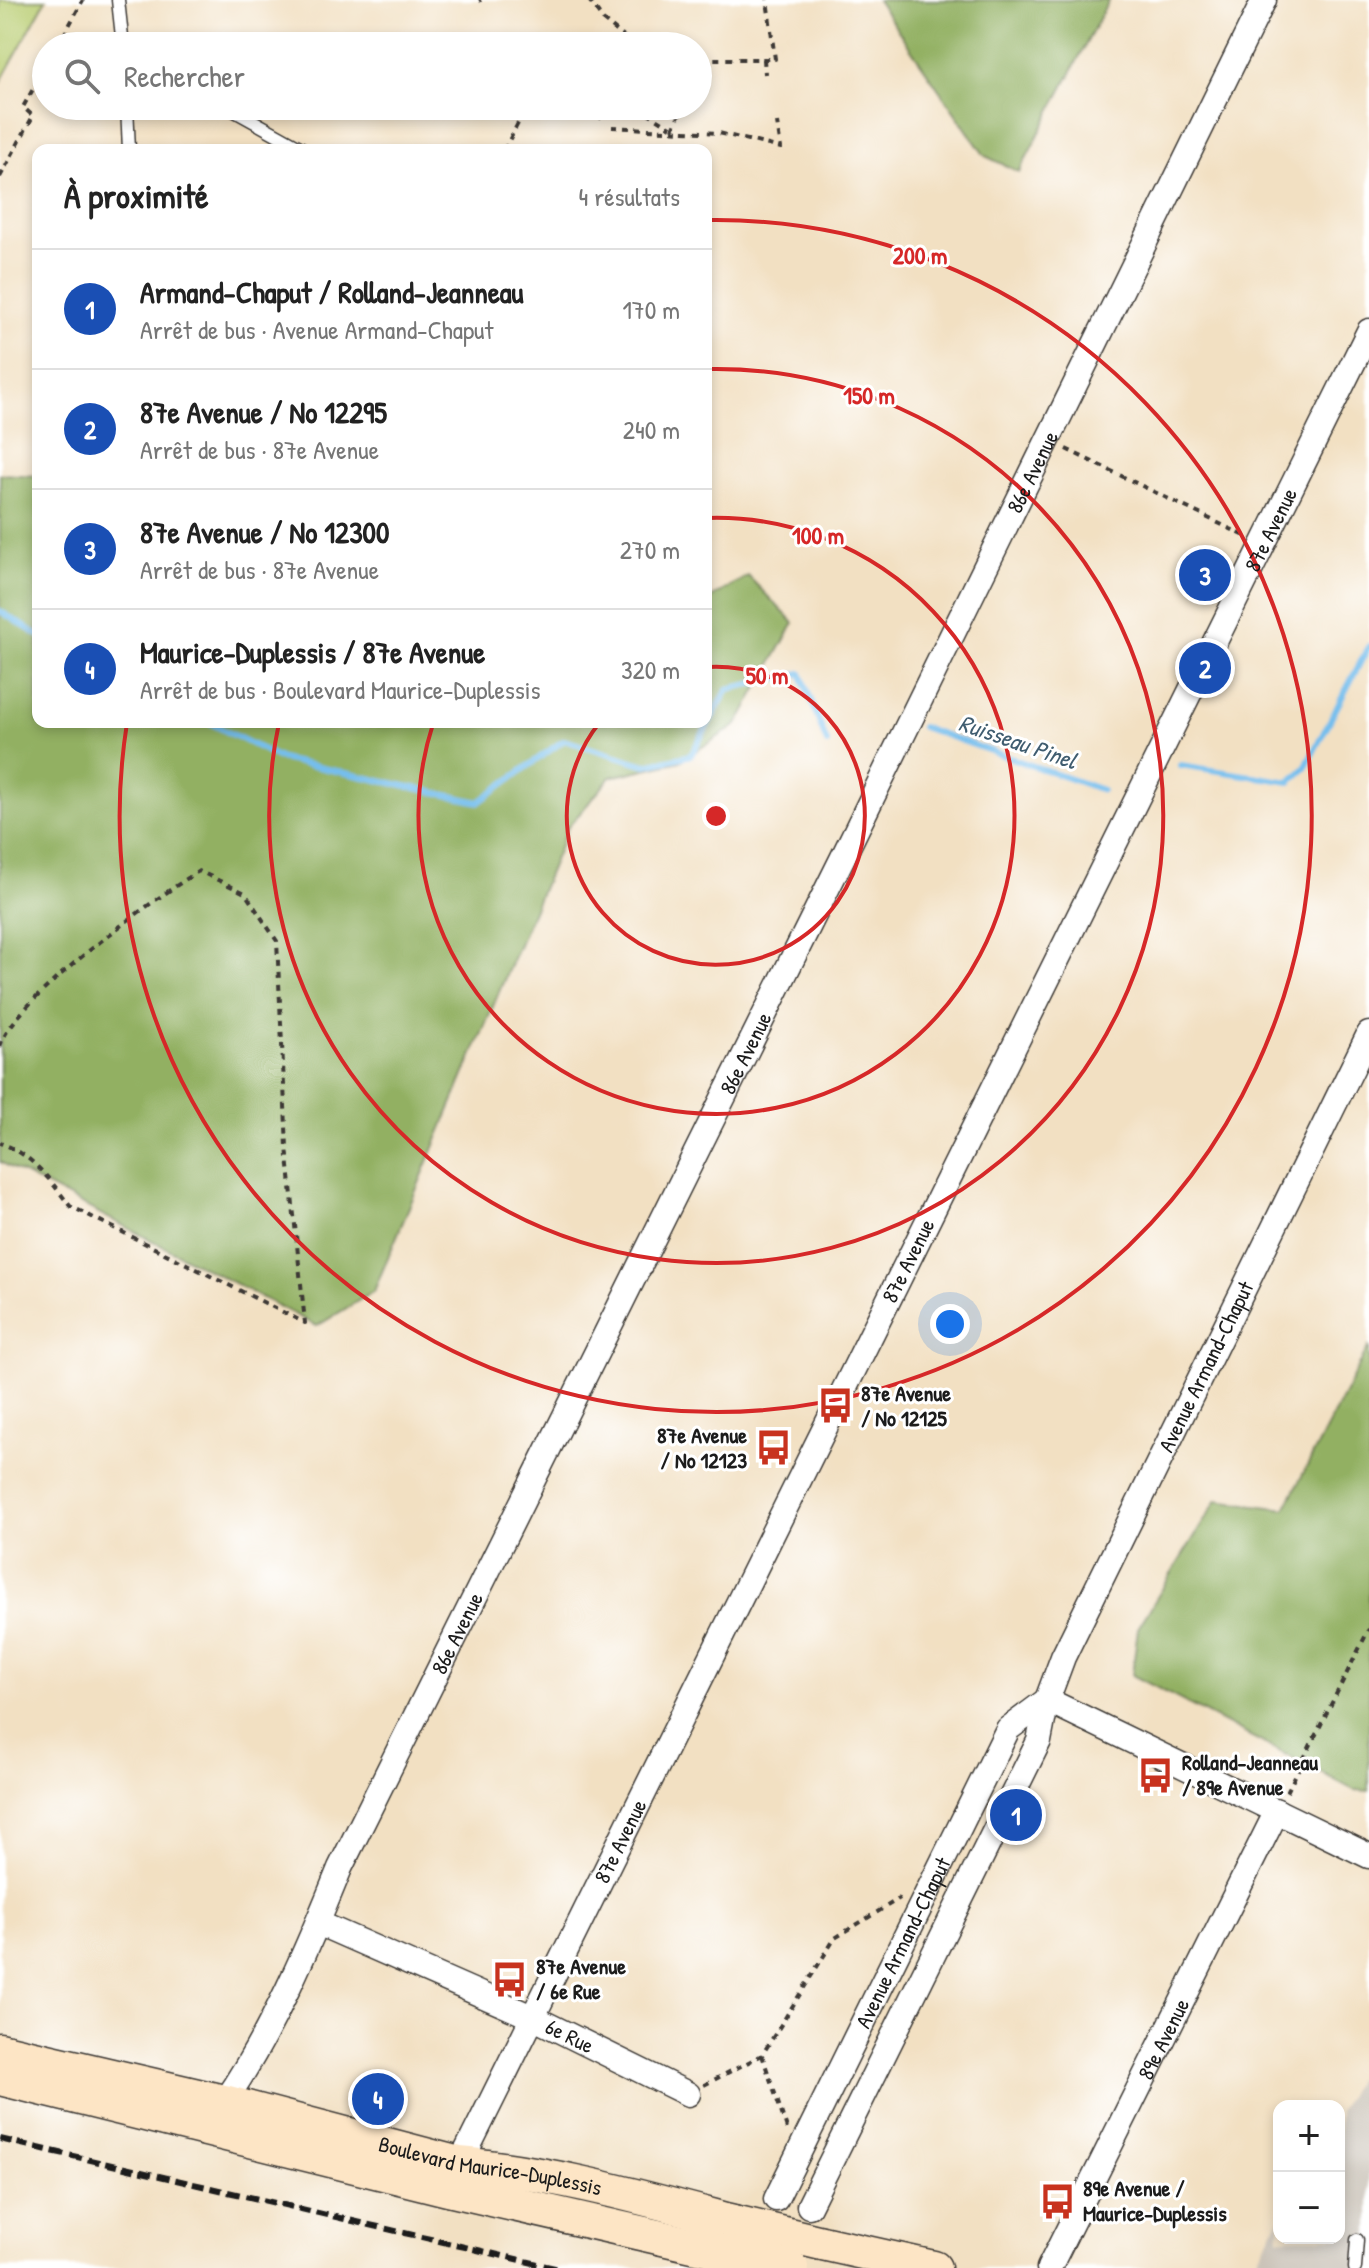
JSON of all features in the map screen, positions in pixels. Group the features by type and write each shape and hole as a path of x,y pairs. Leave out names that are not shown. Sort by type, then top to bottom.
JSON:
{"street":[{"name":"86e Avenue","path":"224,2102 242,2076 318,1923 340,1868 1049,441 1264,0"},
{"name":"87e Avenue","path":"454,2176 1369,331"},
{"name":"Avenue Armand-Chaput","path":"809,2206 1039,1741 1047,1700 1083,1617 1369,1034"},
{"name":"Avenue Armand-Chaput","path":"776,2199 1008,1729 1047,1700"},
{"path":"1047,1700 1369,1856"},
{"name":"89e Avenue","path":"1049,2268 1277,1811"},
{"name":"6e Rue","path":"318,1923 534,2018 688,2094"},
{"name":"Boulevard Maurice-Duplessis","path":"0,2050 224,2102 454,2176"},
{"name":"Boulevard Maurice-Duplessis","path":"0,2078 726,2236 822,2243 934,2268"},
{"name":"Boulevard Maurice-Duplessis","path":"726,2236 791,2268"}],"lane":[{"path":"118,0 121,32"},
{"path":"128,120 129,144"},
{"path":"251,120 294,144"},
{"path":"1355,2268 1357,2240"}],"path":[{"path":"66,32 83,0"},
{"path":"589,0 603,20 618,32"},
{"path":"712,59 775,59 767,0"},
{"path":"764,59 765,74"},
{"path":"32,91 23,107 32,115"},
{"path":"0,177 32,118"},
{"path":"507,144 520,120"},
{"path":"659,120 673,129"},
{"path":"673,129 677,120"},
{"path":"612,127 719,133 781,148 777,123"},
{"path":"1049,441 1262,545"},
{"path":"0,1047 2,1036 28,1005 85,954 171,888 199,871 245,893 277,941 287,1147 305,1323 70,1206 47,1176 16,1148 0,1143"},
{"path":"1277,1811 1369,1629"},
{"path":"688,2094 762,2055 835,1938 935,1876"},
{"path":"762,2055 797,2160"}],"shaded area":[{"path":"1369,2057 1369,2268 1252,2268 1273,2230 1273,2244 1345,2244 1345,2100"}],"green space":[{"path":"0,0 46,0 0,83"},
{"path":"877,0 1109,0 1019,172 985,156"},
{"path":"0,474 32,476 32,728 712,728 712,597 748,576 794,623 737,725 680,761 611,777 568,827 374,1291 317,1326 0,1162"},
{"path":"1369,1346 1369,1791 1354,1790 1132,1675 1138,1628 1217,1500 1285,1509"}],"waterway":[{"name":"Ruisseau Pinel","path":"0,611 32,631"},
{"name":"Ruisseau Pinel","path":"1180,765 1290,782 1305,768 1369,646"},
{"name":"Ruisseau Pinel","path":"712,718 728,689 801,673 827,743"},
{"name":"Ruisseau Pinel","path":"922,727 1102,790"},
{"name":"Ruisseau Pinel","path":"220,728 281,759 479,802 564,740 646,765 691,755 706,728"}],"railway":[{"path":"0,2139 555,2268"}],"place":[{"name":"87e Avenue / No 12300","path":"1205,575"},
{"name":"87e Avenue / No 12295","path":"1205,668"},
{"name":"87e Avenue / No 12125","path":"835,1406"},
{"name":"87e Avenue / No 12123","path":"773,1448"},
{"name":"Rolland-Jeanneau / 89e Avenue","path":"1156,1775"},
{"name":"Armand-Chaput / Rolland-Jeanneau","path":"1016,1815"},
{"name":"87e Avenue / 6e Rue","path":"510,1979"},
{"name":"Maurice-Duplessis / 87e Avenue","path":"378,2099"},
{"name":"89e Avenue / Maurice-Duplessis","path":"1057,2201"}]}
